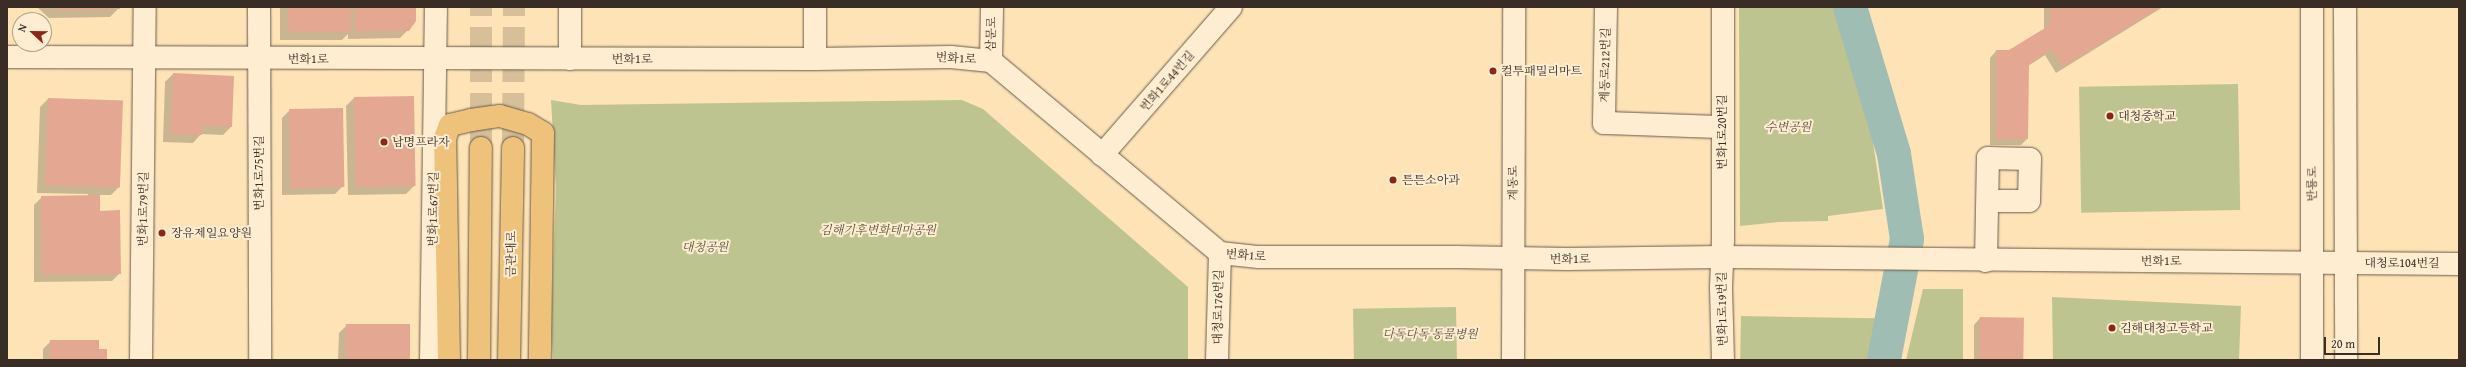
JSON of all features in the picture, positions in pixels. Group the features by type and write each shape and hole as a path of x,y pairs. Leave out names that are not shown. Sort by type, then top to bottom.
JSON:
{"main road":[{"path":"449,360 445,138 450,125 471,120 500,116 528,124 543,133 540,360"},
{"path":"479,360 481,148"},
{"name":"금관대로","path":"509,360 512,148"}],"street":[{"name":"번화1로79번길","path":"141,360 145,7"},
{"name":"번화1로75번길","path":"259,7 260,360"},
{"name":"번화1로67번길","path":"430,360 436,7"},
{"path":"570,7 570,59"},
{"path":"815,7 815,59"},
{"name":"삼문로","path":"991,61 992,7"},
{"name":"번화1로44번길","path":"1102,155 1231,7"},
{"name":"계동로","path":"1513,360 1514,7"},
{"name":"계동로212번길","path":"1606,7 1604,123 1721,127"},
{"name":"번화1로20번길","path":"1721,258 1723,7"},
{"name":"반룡로","path":"2312,7 2312,360"},
{"path":"2345,7 2346,360"},
{"name":"번화1로","path":"7,57 259,59 815,59 951,56 991,61 1220,253 1259,257 1721,258 2346,263"},
{"path":"1981,261 1988,201"},
{"name":"대청로176번길","path":"1217,360 1220,253"},
{"name":"번화1로19번길","path":"1721,258 1723,360"},
{"name":"대청로104번길","path":"2346,263 2459,264"}],"green space":[{"name":"수변공원","path":"1739,7 1842,7 1867,102 1883,209 1828,216 1828,221 1779,222 1740,226"},
{"path":"2238,84 2240,210 2081,213 2079,87"},
{"name":"김해기후변화테마공원","path":"551,100 581,105 962,100 983,109 1188,287 1188,360 553,360 551,330 556,187"},
{"path":"1923,289 1963,289 1963,360 1906,360"},
{"path":"2052,297 2241,306 2239,360 2053,360"},
{"name":"다독다독 동물병원","path":"1456,307 1457,360 1354,360 1353,309"},
{"path":"1741,316 1875,318 1874,360 1740,360"}],"building":[{"path":"54,7 121,7 120,9 57,10"},
{"path":"288,7 351,7 351,32 288,32"},
{"path":"355,7 416,7 416,21 409,31 355,31"},
{"path":"2050,7 2161,7 2062,67 2052,49 2029,64 2028,139 1996,139 1996,50 2009,50 2050,25"},
{"path":"173,73 234,76 232,127 203,126 202,135 170,134"},
{"name":"남명프라자","path":"414,96 416,186 356,187 354,97"},
{"path":"48,98 123,101 120,188 45,185"},
{"path":"343,108 344,187 290,188 289,109"},
{"path":"100,195 100,211 120,210 121,274 42,274 41,196"},
{"path":"1980,317 2024,318 2023,360 1979,360"},
{"path":"346,324 410,324 410,360 346,360"},
{"path":"50,340 99,340 99,349 107,349 107,360 50,360"}],"waterway":[{"path":"1850,7 1894,154 1907,239 1884,360"}],"tunnel":[{"path":"481,7 481,148"},
{"path":"513,148 514,7"}],"place":[{"name":"컬투패밀리마트","path":"1493,71"},
{"name":"대청중학교","path":"2110,116"},
{"name":"남명프라자","path":"384,142"},
{"name":"튼튼소아과","path":"1393,180"},
{"name":"장유제일요양원","path":"162,233"},
{"name":"김해대청고등학교","path":"2112,328"}],"park label":[{"name":"대청공원","path":"705,247"}]}
